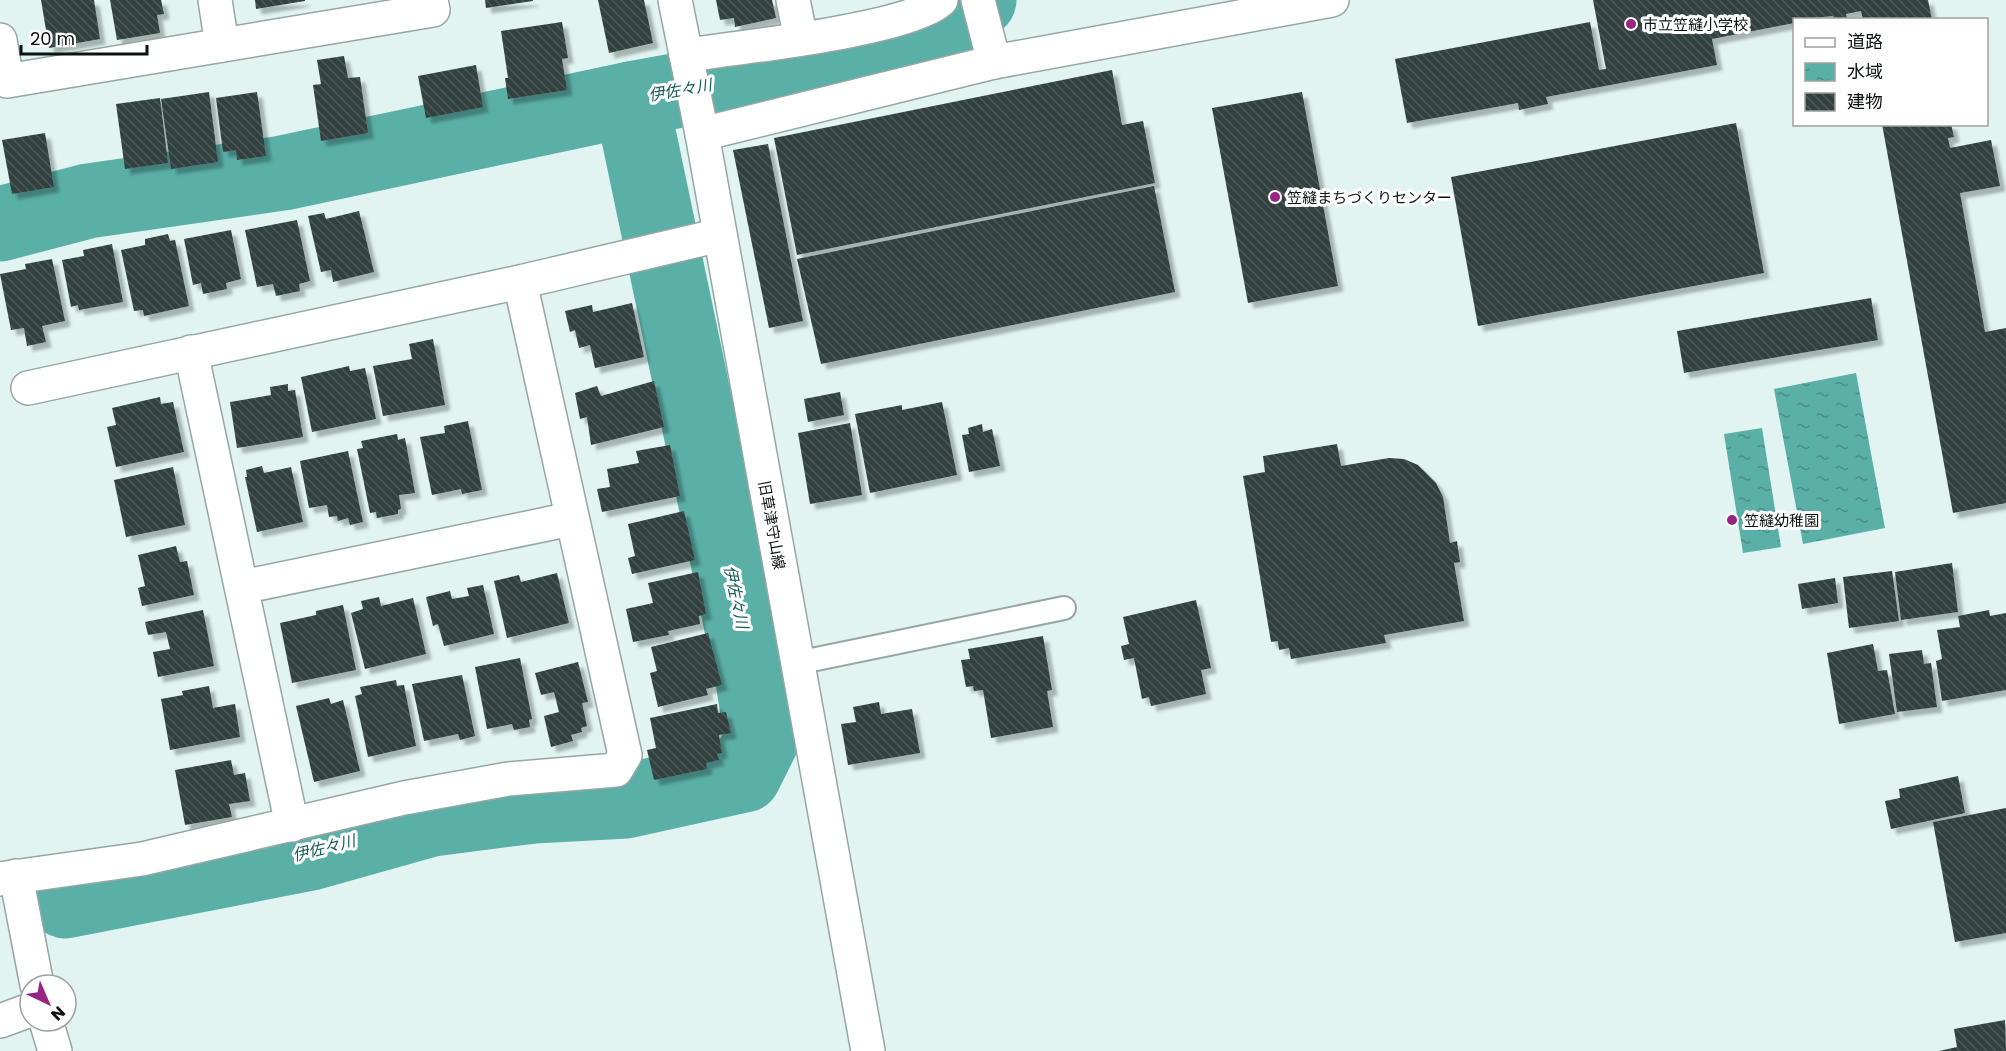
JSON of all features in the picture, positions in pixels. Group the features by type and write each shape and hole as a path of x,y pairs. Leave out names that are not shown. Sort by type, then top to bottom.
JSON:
{"street":[{"path":"215,0 222,45"},
{"path":"0,40 7,81 433,10 431,0"},
{"name":"旧草津守山線","path":"675,0 700,123 868,1051"},
{"path":"793,0 801,39"},
{"path":"688,64 897,19 941,0"},
{"path":"978,0 990,47"},
{"path":"700,123 990,47 1332,0"},
{"path":"27,388 520,282 720,235"},
{"path":"34,973 8,878 142,859 404,798 508,779 616,770 625,755 520,282"},
{"path":"190,352 292,825"},
{"path":"242,587 571,519"},
{"path":"0,1021 18,1014"},
{"path":"50,1033 55,1051"}],"lane":[{"path":"797,663 1064,608"}],"water":[{"path":"1856,373 1885,528 1803,544 1774,389"},
{"path":"1762,428 1781,547 1743,553 1724,434"}],"building":[{"path":"41,0 94,0 100,39 49,48"},
{"path":"110,0 161,0 164,14 157,15 160,33 117,40"},
{"path":"255,0 305,0 305,1 256,9"},
{"path":"485,0 533,0 533,1 486,8"},
{"path":"598,0 644,0 653,43 609,53"},
{"path":"716,0 772,0 776,18 735,27 734,18 720,20"},
{"path":"1593,0 1928,0 1932,18 1863,18 1861,11 1846,14 1847,18 1834,18 1833,16 1793,18 1793,23 1712,39 1717,65 1546,97 1548,104 1519,110 1518,103 1407,123 1395,59 1590,22 1599,70 1606,69"},
{"path":"562,22 568,58 562,59 567,90 508,99 505,78 508,78 501,31"},
{"path":"344,56 348,78 360,77 368,133 321,141 313,85 321,84 317,60"},
{"path":"476,65 483,107 426,118 418,76"},
{"path":"1112,70 1122,125 1143,121 1155,183 797,255 774,138"},
{"path":"209,92 218,162 171,169 161,99"},
{"path":"257,92 266,156 237,160 236,150 223,152 216,98"},
{"name":"笠縫まちづくりセンター","path":"1302,92 1338,286 1248,303 1212,108"},
{"path":"160,98 168,163 125,169 116,104"},
{"path":"1736,123 1764,273 1478,326 1451,177"},
{"path":"1882,126 1951,126 1954,137 1948,138 1950,148 1991,140 2000,186 1960,193 1985,332 2006,328 2006,503 1953,513"},
{"path":"45,133 54,187 12,194 2,140"},
{"path":"768,144 803,321 769,328 733,150"},
{"path":"1154,186 1175,292 821,364 797,259"},
{"path":"359,211 374,272 333,282 331,270 321,272 308,216 324,213 326,219"},
{"path":"297,220 310,281 299,284 300,291 276,296 273,284 257,287 245,230"},
{"path":"231,230 241,279 226,283 227,289 203,294 201,283 193,285 184,239"},
{"path":"168,234 170,241 175,240 189,306 144,316 143,310 134,311 121,250 145,245 145,239"},
{"path":"112,244 123,302 79,310 78,305 71,307 62,260 84,256 83,250"},
{"path":"52,259 65,321 42,326 46,342 27,346 24,328 11,330 0,274 26,269 25,264"},
{"path":"1871,298 1878,340 1684,373 1677,331"},
{"path":"632,303 644,357 595,368 590,345 579,348 575,330 570,332 565,311 592,305 593,312"},
{"path":"433,339 445,405 383,416 373,366 412,359 409,344"},
{"path":"349,366 350,371 365,368 376,419 312,432 301,377"},
{"path":"654,381 664,427 591,445 587,417 580,419 575,393 597,386 601,396"},
{"path":"288,384 288,391 295,390 303,437 237,448 230,402 271,395 270,387"},
{"path":"840,392 844,415 808,422 804,399"},
{"path":"160,397 161,404 173,402 184,452 116,467 107,427 116,425 112,408"},
{"path":"942,402 957,475 870,493 855,414 902,405 902,410"},
{"path":"468,421 482,490 462,494 461,489 432,495 420,437 445,433 444,426"},
{"path":"850,423 862,495 810,504 798,433"},
{"path":"982,424 983,432 992,429 1000,466 969,472 962,435 969,434 968,428"},
{"path":"397,434 398,440 405,438 415,493 399,495 401,509 398,510 398,514 377,518 376,512 370,513 357,449 363,448 361,441"},
{"path":"1337,444 1341,466 1389,458 1404,459 1418,465 1436,483 1443,497 1450,543 1457,541 1460,562 1454,563 1464,621 1384,635 1386,643 1291,659 1289,648 1279,650 1278,641 1271,642 1243,476 1265,472 1263,456"},
{"path":"670,445 680,496 602,512 597,489 610,487 607,469 639,463 636,451"},
{"path":"348,451 363,522 350,525 348,518 338,521 337,516 329,517 327,505 309,508 300,461"},
{"path":"262,466 264,473 291,467 303,522 257,532 245,477 247,477 246,470"},
{"path":"173,467 185,525 126,537 114,480"},
{"path":"684,511 695,560 632,574 628,558 635,556 628,524"},
{"path":"176,546 180,562 187,561 194,595 142,606 138,588 145,586 138,555"},
{"path":"1952,563 1958,612 1901,620 1895,572"},
{"path":"1892,571 1899,621 1849,628 1843,577"},
{"path":"698,572 706,614 699,616 700,624 668,631 669,635 633,642 626,609 653,603 648,583"},
{"path":"557,573 569,623 507,638 494,581 519,575 521,582"},
{"path":"1835,578 1838,603 1802,609 1798,584"},
{"path":"483,585 494,634 444,646 438,624 433,626 426,597 450,591 452,599 469,596 467,588"},
{"path":"379,597 381,606 413,598 426,654 365,669 351,613 363,609 361,601"},
{"path":"1196,600 1211,668 1201,670 1206,694 1151,706 1149,697 1142,699 1134,658 1124,660 1121,646 1129,644 1123,617"},
{"path":"343,605 356,670 292,683 280,623 316,615 316,611"},
{"path":"203,610 214,666 158,677 153,652 170,649 166,632 148,635 145,622"},
{"path":"1989,610 1990,616 2006,613 2006,690 1942,701 1936,661 1942,659 1937,630 1960,627 1958,616"},
{"path":"708,633 722,685 706,689 708,695 658,707 650,673 657,671 651,647"},
{"path":"1043,636 1052,690 1047,691 1053,727 991,738 983,690 974,691 973,686 966,687 961,660 970,659 968,649"},
{"path":"1873,644 1878,671 1887,670 1895,714 1839,724 1827,653"},
{"path":"1922,650 1924,664 1931,663 1937,707 1897,712 1889,654"},
{"path":"520,658 532,719 529,720 530,727 514,730 512,724 487,729 475,667"},
{"path":"578,662 588,702 582,703 587,726 581,728 582,732 571,735 573,741 551,747 544,716 559,712 554,692 541,695 535,673"},
{"path":"462,675 475,736 460,740 458,734 424,741 412,684"},
{"path":"396,680 397,686 404,685 416,746 368,757 355,696 362,694 360,687"},
{"path":"209,686 213,708 235,704 240,737 170,750 161,699 183,695 182,691"},
{"path":"329,698 331,704 343,700 360,771 314,782 296,706"},
{"path":"879,702 881,714 912,709 920,753 848,765 841,724 856,722 853,707"},
{"path":"717,704 718,713 726,712 731,733 719,735 722,753 717,754 719,760 706,763 707,769 654,780 647,750 656,748 650,718"},
{"path":"231,760 234,775 245,773 250,801 229,804 232,817 185,825 175,770"},
{"path":"1958,776 1965,813 1891,829 1885,801 1900,798 1899,789"},
{"path":"2006,808 2006,933 1955,942 1933,822"},
{"path":"2005,1020 2006,1051 1939,1051 1957,1047 1954,1029"}],"waterway":[{"name":"伊佐々川","path":"65,901 311,853 432,819 534,806 626,801 744,775 762,739 753,680 631,99 871,55 926,40 979,0"},
{"path":"0,224 88,201 283,173 631,99"}],"place":[{"name":"市立笠縫小学校","path":"1631,24"},
{"name":"笠縫まちづくりセンター","path":"1275,197"},
{"name":"笠縫幼稚園","path":"1732,520"}]}
